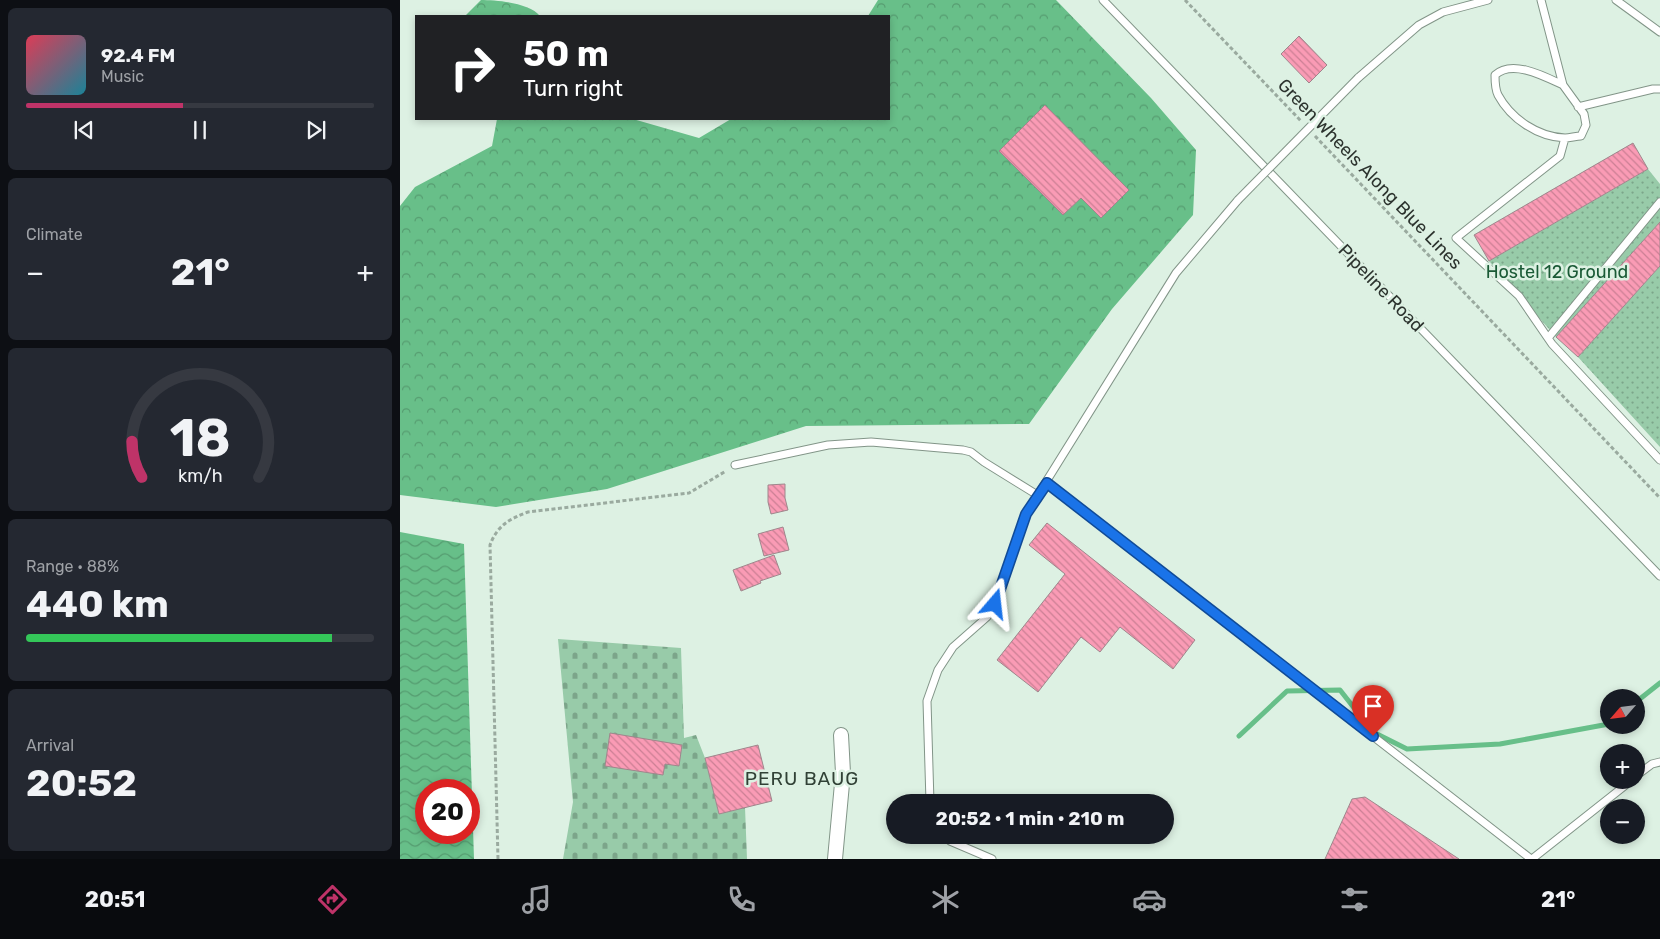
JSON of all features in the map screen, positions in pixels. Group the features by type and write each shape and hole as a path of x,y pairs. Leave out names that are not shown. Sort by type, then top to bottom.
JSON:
{"street":[{"path":"835,859 843,773 840,735"}],"lane":[{"name":"Pipeline Road","path":"1103,0 1660,576"},
{"path":"930,794 927,701 938,670 953,647 987,617 995,604 1026,514 1039,496 1176,273 1238,200 1358,78 1419,25 1443,12 1488,0"},
{"path":"1541,0 1563,84 1584,114 1586,125 1581,136 1565,138 1532,129 1519,120 1497,94 1495,75 1500,71 1514,68 1541,75 1563,84"},
{"path":"1616,0 1660,32"},
{"path":"1578,107 1653,89 1660,89"},
{"path":"1565,138 1560,156 1456,238 1519,296 1548,338 1660,460"},
{"path":"1548,338 1660,202"},
{"path":"736,465 828,444 871,442 963,450 972,452 984,462 1039,496"},
{"path":"1047,483 1531,859 1620,789"},
{"path":"1645,769 1652,764 1660,762"},
{"path":"957,844 992,859"}],"path":[{"name":"Green Wheels Along Blue Lines","path":"1185,0 1306,127"},
{"name":"Green Wheels Along Blue Lines","path":"1313,134 1660,498"},
{"path":"498,859 490,545 494,533 514,517 528,512 689,493 736,465"}],"green space":[{"path":"481,0 521,5 539,15 466,15"},
{"path":"878,0 1056,0 1151,98 1196,150 1193,215 1112,309 1029,424 806,426 607,489 496,507 400,495 400,206 415,187 492,146 497,120 636,120 699,138 729,120 890,120 890,15 869,15"},
{"name":"Hostel 12 Ground","path":"1648,169 1660,184 1660,222 1556,337 1489,261"},
{"name":"Hostel 12 Ground","path":"1660,266 1660,447 1578,357"},
{"path":"558,639 681,648 684,738 696,735 705,758 719,814 745,807 747,859 563,859 573,802"}],"water":[{"path":"400,532 464,544 471,779 415,779 415,844 474,844 474,859 400,859"}],"building":[{"path":"1299,36 1327,65 1309,83 1281,54"},
{"path":"1045,105 1129,190 1101,218 1081,198 1063,215 999,151"},
{"path":"1633,143 1648,169 1489,261 1474,235"},
{"path":"1660,222 1660,266 1578,357 1556,337"},
{"path":"785,484 785,498 788,510 771,514 768,502 768,485"},
{"path":"1047,523 1195,640 1173,669 1120,627 1100,652 1081,637 1038,692 997,660 1065,574 1029,545"},
{"path":"783,527 789,550 764,556 758,534"},
{"path":"774,555 781,574 760,581 761,583 741,591 733,570"},
{"path":"610,733 682,745 679,766 665,764 663,775 605,766"},
{"path":"758,745 772,801 719,814 705,758"},
{"path":"1365,797 1459,859 1325,859 1352,799"}],"waterway":[{"path":"1645,695 1660,683"},
{"path":"1239,736 1287,691 1340,690 1373,732 1407,749 1500,744 1600,726"}],"district":[{"name":"PERU BAUG","path":"802,778"}],"route":[{"path":"995,604 1026,514 1047,483 1373,736"}]}
